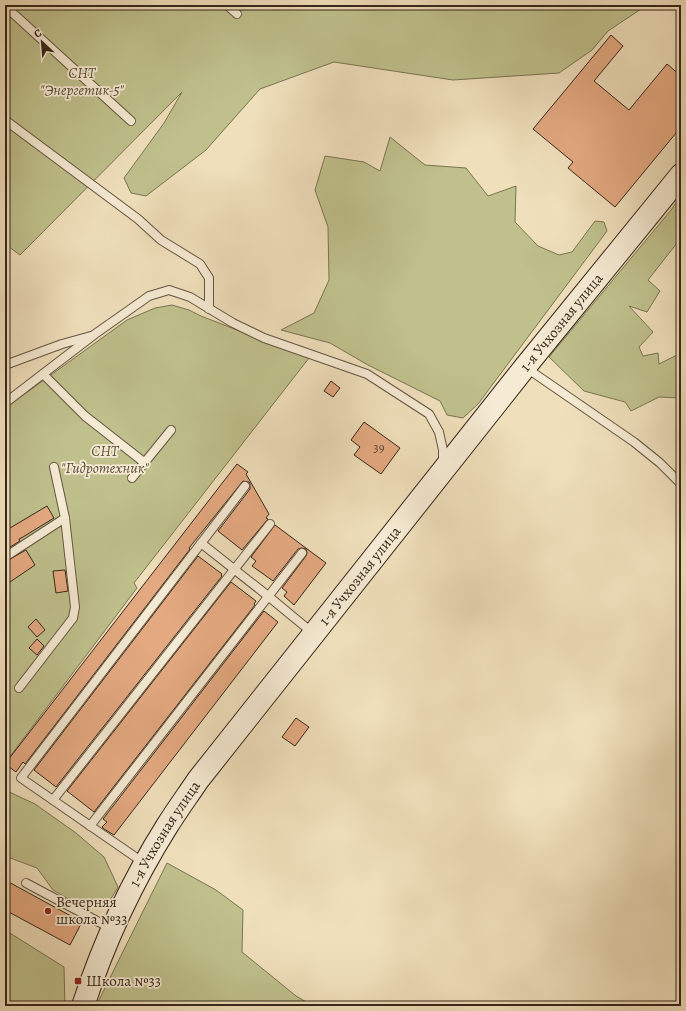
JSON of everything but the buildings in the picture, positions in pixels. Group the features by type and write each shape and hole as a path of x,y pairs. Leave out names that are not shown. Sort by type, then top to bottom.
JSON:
{"street":[{"name":"1-я Учхозная улица","path":"84,1006 94,974 113,930 145,864 168,825 198,780 525,367 681,175"}],"lane":[{"path":"227,5 237,14"},
{"path":"5,6 131,121"},
{"path":"5,120 138,219 162,240 200,264 210,278 209,309"},
{"path":"5,402 95,334 149,296 169,290 190,297 233,323 264,338 367,374 429,414 439,432 443,450 443,470"},
{"path":"5,365 62,344 95,334"},
{"path":"525,367 634,442 660,463 681,484"},
{"path":"43,374 85,416 145,463"},
{"path":"132,478 171,430"},
{"path":"19,688 73,618 75,607 65,518 54,467"},
{"path":"145,864 21,778 245,486"},
{"path":"5,558 65,518"},
{"path":"53,800 270,524"},
{"path":"201,543 235,569 314,635"},
{"path":"90,826 302,552"},
{"path":"26,883 113,930"}],"green space":[{"name":"СНТ \"Энергетик-5\"","path":"5,5 647,5 608,31 592,50 559,73 453,80 334,62 260,89 206,150 146,196 131,193 124,178 164,123 182,92 20,255 5,244"},
{"path":"390,137 425,165 466,168 488,196 516,186 515,222 538,246 559,255 572,252 595,221 604,222 607,231 478,404 463,418 447,415 440,401 368,365 330,343 281,330 314,313 329,280 328,227 315,190 325,156 364,162 380,171"},
{"path":"681,196 681,238 648,280 660,291 647,312 629,306 653,332 639,347 643,356 658,353 659,364 681,353 681,398 659,397 631,411 625,402 584,391 549,357"},
{"name":"СНТ \"Гидротехник\"","path":"172,305 189,310 309,358 134,583 137,588 5,763 5,403 8,406 127,320 155,308"},
{"path":"5,790 35,804 76,833 104,857 118,887 106,907 75,903 53,890 37,868 5,856"},
{"path":"167,863 216,890 243,910 242,952 296,996 313,1006 96,1006"},
{"path":"5,930 64,967 65,1006 5,1006"}],"place":[{"name":"Вечерняя школа №33","path":"48,911"},
{"name":"Школа №33","path":"78,981"}]}
